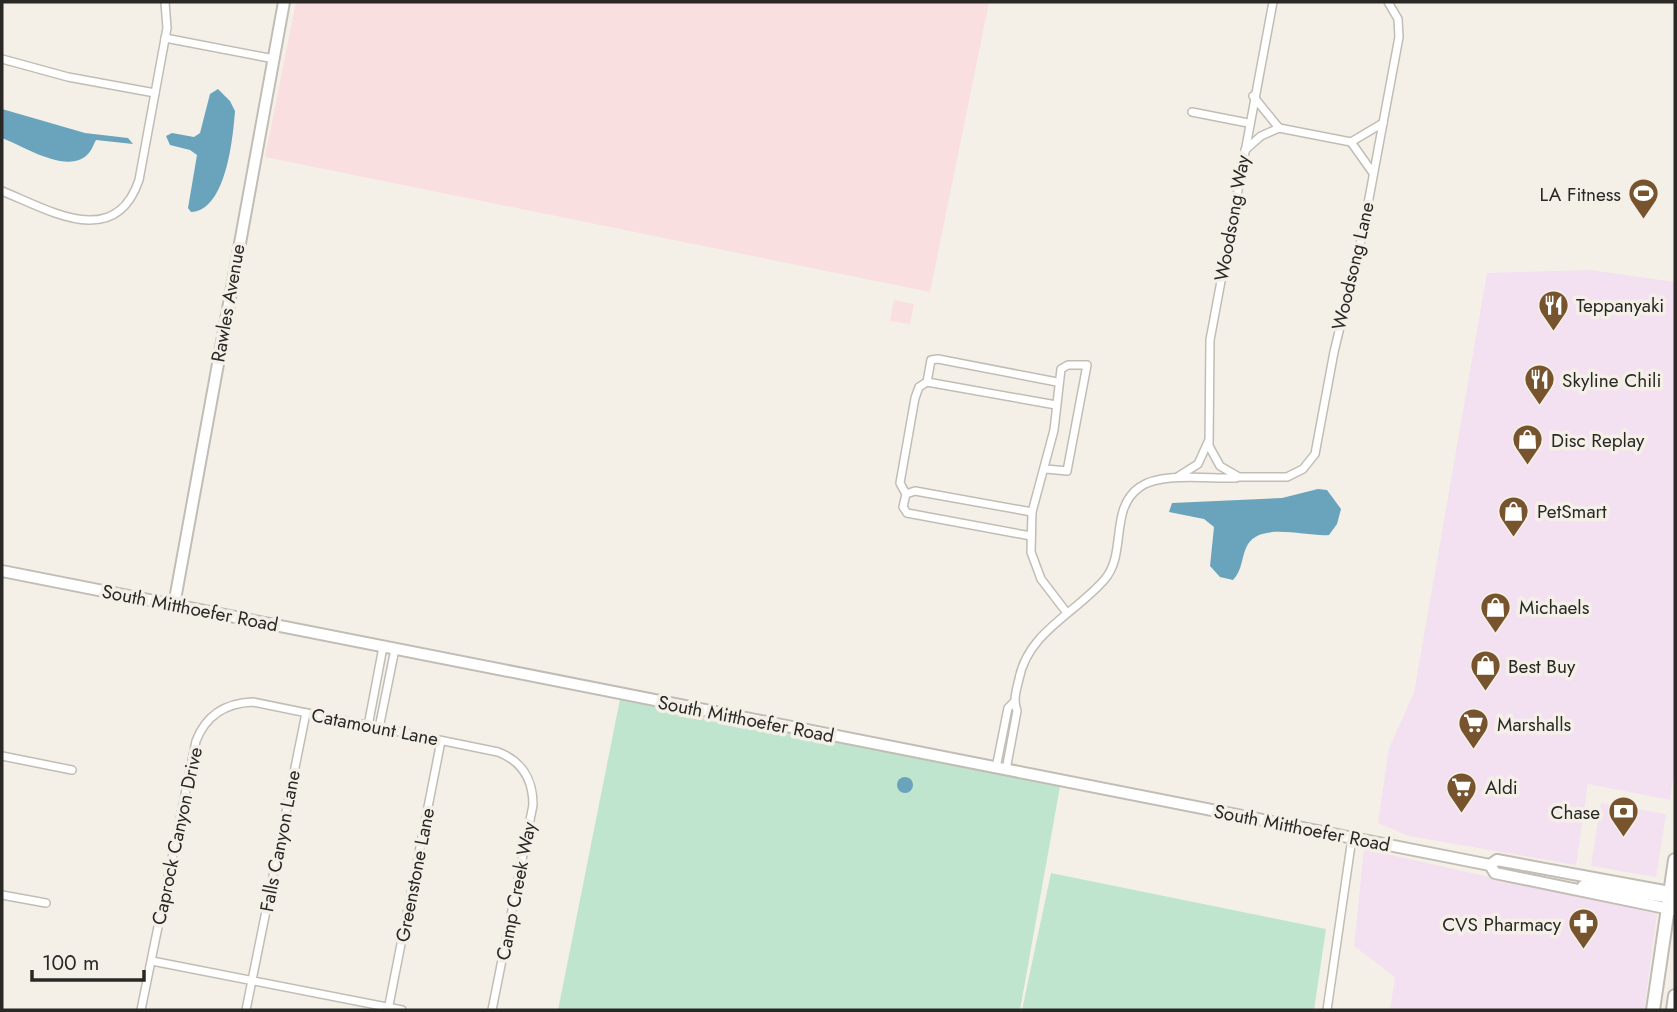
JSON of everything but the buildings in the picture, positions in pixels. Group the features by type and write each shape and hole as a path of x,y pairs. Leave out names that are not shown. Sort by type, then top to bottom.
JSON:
{"main road":[{"name":"Rawles Avenue","path":"174,605 284,2"},
{"name":"South Mitthoefer Road","path":"2,571 1490,865 1497,860 1672,900"},
{"path":"1653,1010 1672,900 1675,860"},
{"name":"South Mitthoefer Road","path":"1490,865 1495,873 1570,890 1581,886 1613,889 1672,900"},
{"path":"1673,1010 1675,996"}],"street":[{"path":"2,191 81,221 98,220 116,214 130,200 137,188 165,38 168,18 165,2"},
{"name":"Woodsong Way","path":"1208,439 1212,328 1253,96 1273,2"},
{"name":"Woodsong Lane","path":"1170,479 1287,477 1303,469 1315,454 1374,173 1400,30 1398,19 1388,2"},
{"path":"165,38 274,59"},
{"path":"2,60 68,77 155,93"},
{"path":"1253,96 1279,128"},
{"path":"1192,112 1248,123"},
{"path":"1245,150 1261,136 1279,128 1351,142 1383,123"},
{"path":"1351,142 1374,173"},
{"path":"927,382 931,360 938,359 1057,382"},
{"path":"1046,469 1067,471 1087,365 1068,365 1061,369 1046,469 1032,513 1033,563 1041,579 1066,613"},
{"path":"1031,536 906,513 903,507 906,494 900,483 915,398 919,387 927,382 1056,405"},
{"path":"1208,439 1212,455 1220,466 1244,478"},
{"path":"1001,769 1017,711 1014,702 1022,664 1028,651 1109,574 1122,510 1132,493 1148,482 1170,479 1198,464 1208,439"},
{"path":"906,494 915,491 1032,513"},
{"path":"368,726 389,648"},
{"path":"379,728 389,648"},
{"name":"Catamount Lane","path":"219,710 231,705 253,702 505,754 526,773"},
{"name":"Caprock Canyon Drive","path":"142,1010 196,741 201,728 219,710"},
{"name":"Falls Canyon Lane","path":"246,1010 306,713"},
{"name":"Greenstone Lane","path":"388,1009 442,741"},
{"path":"2,756 72,770"},
{"name":"Camp Creek Way","path":"492,1010 533,805 532,789 526,773"},
{"path":"1327,1010 1352,838"},
{"path":"2,895 46,904"},
{"path":"152,961 402,1010"}],"shaded area":[{"path":"296,2 989,3 930,292 265,157"},
{"path":"1590,270 1675,282 1675,765 1670,800 1588,784 1576,865 1409,836 1378,823 1389,748 1414,693 1487,273"},
{"path":"894,300 914,304 910,324 890,321"},
{"path":"1601,803 1666,814 1656,877 1591,866"},
{"path":"1364,849 1657,914 1644,1010 1390,1010 1395,977 1354,946"}],"green space":[{"path":"621,694 1061,781 1020,1010 558,1010"},
{"path":"1051,873 1326,929 1314,1010 1022,1010"}],"water":[{"path":"218,89 230,101 235,111 229,155 220,187 212,200 203,208 191,212 188,208 197,155 190,150 170,145 166,136 172,133 194,137 200,133 210,94"},
{"path":"2,109 85,133 128,138 133,144 96,140 83,158 61,161 48,158 2,138"},
{"path":"1318,489 1327,490 1341,509 1337,524 1329,535 1274,532 1255,537 1248,544 1239,572 1233,580 1220,577 1210,566 1214,527 1204,519 1169,512 1172,503 1282,498"},
{"path":"902,777 908,777 913,785 911,791 902,793 897,788 897,782"}],"place":[{"name":"LA Fitness","path":"1644,221"},
{"name":"Teppanyaki","path":"1553,332"},
{"name":"Skyline Chili","path":"1539,407"},
{"name":"Disc Replay","path":"1528,467"},
{"name":"PetSmart","path":"1514,538"},
{"name":"Michaels","path":"1496,634"},
{"name":"Best Buy","path":"1485,693"},
{"name":"Marshalls","path":"1474,751"},
{"name":"Aldi","path":"1462,814"},
{"name":"Chase","path":"1623,839"},
{"name":"CVS Pharmacy","path":"1584,951"}]}
